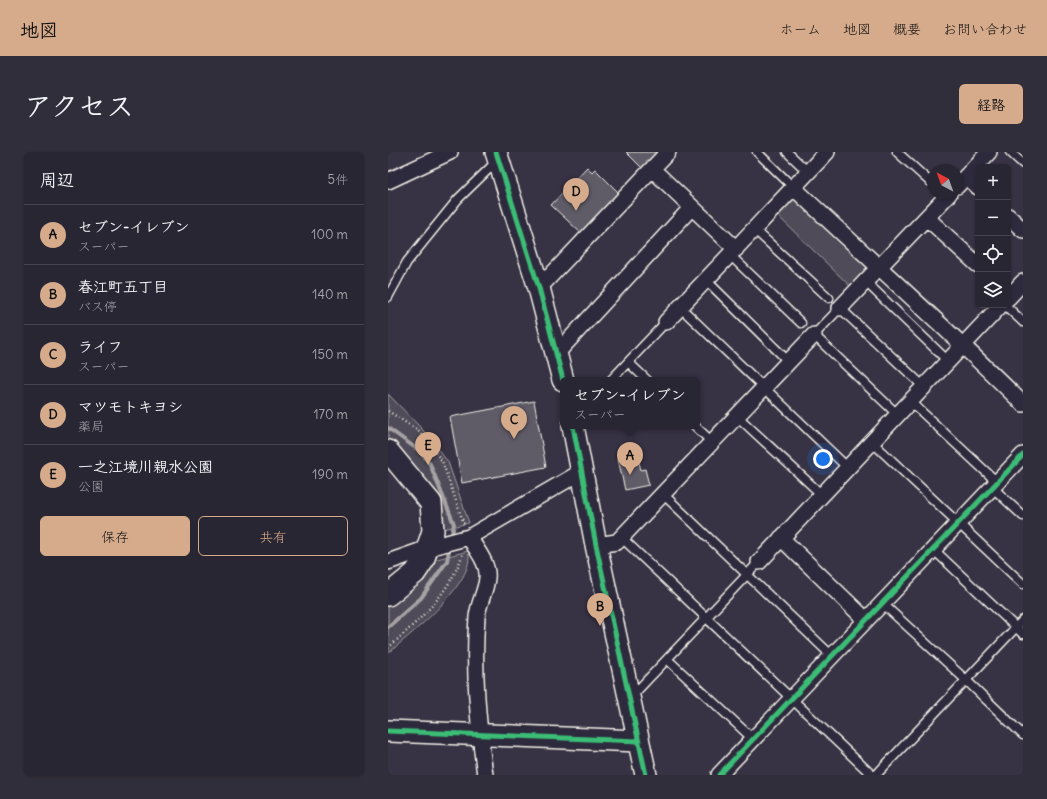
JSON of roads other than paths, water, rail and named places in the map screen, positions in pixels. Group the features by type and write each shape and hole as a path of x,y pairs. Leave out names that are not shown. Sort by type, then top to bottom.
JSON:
{"street":[{"path":"388,181 450,152"},
{"path":"539,288 668,152"},
{"path":"666,322 827,152"},
{"path":"963,180 989,152"},
{"path":"500,155 539,288 562,377"},
{"path":"652,169 692,207 733,252"},
{"path":"963,181 975,186"},
{"path":"794,188 878,268 964,345 1023,404"},
{"path":"840,308 944,200"},
{"path":"557,353 692,207"},
{"path":"927,218 975,262"},
{"path":"1011,219 1023,230"},
{"path":"1011,294 1023,282"},
{"path":"759,562 998,308"},
{"path":"596,545 617,542 790,362 814,335"},
{"path":"574,429 596,545 646,775"},
{"path":"388,451 431,502 434,531 423,561 414,573 388,595"},
{"path":"718,775 1023,455"},
{"path":"388,562 428,548 469,537 581,472"},
{"path":"469,537 484,562 488,578 478,614 475,658 480,735 485,775"},
{"path":"781,538 866,620"},
{"path":"388,730 638,741"}],"lane":[{"path":"757,152 794,188"},
{"path":"787,152 808,172"},
{"path":"897,152 927,179"},
{"path":"1010,152 1023,164"},
{"path":"388,297 407,262 458,199 500,155"},
{"path":"754,229 829,298"},
{"path":"733,252 801,323"},
{"path":"706,280 790,362"},
{"path":"866,282 948,361"},
{"path":"1011,306 1023,322"},
{"path":"680,307 848,468"},
{"path":"898,415 814,335 840,308 924,387"},
{"path":"614,377 666,322"},
{"path":"628,362 644,377"},
{"path":"910,401 1023,516"},
{"path":"738,416 822,495"},
{"path":"698,429 712,442"},
{"path":"872,442 957,524 1023,584"},
{"path":"663,494 832,656"},
{"path":"621,537 872,775"},
{"path":"933,549 1023,634"},
{"path":"629,699 759,562"},
{"path":"882,603 1023,735"},
{"path":"876,775 1023,620"},
{"path":"667,659 753,739"}],"waterway":[{"path":"388,428 421,452 430,464 454,524 451,539"},
{"path":"388,627 421,598 447,561 450,545"}],"place":[{"name":"マツモトキヨシ","path":"576,211"},
{"name":"ライフ","path":"514,439"},
{"name":"一之江境川親水公園","path":"428,465"},
{"name":"セブン-イレブン","path":"630,475"},
{"name":"春江町五丁目","path":"600,626"}]}
